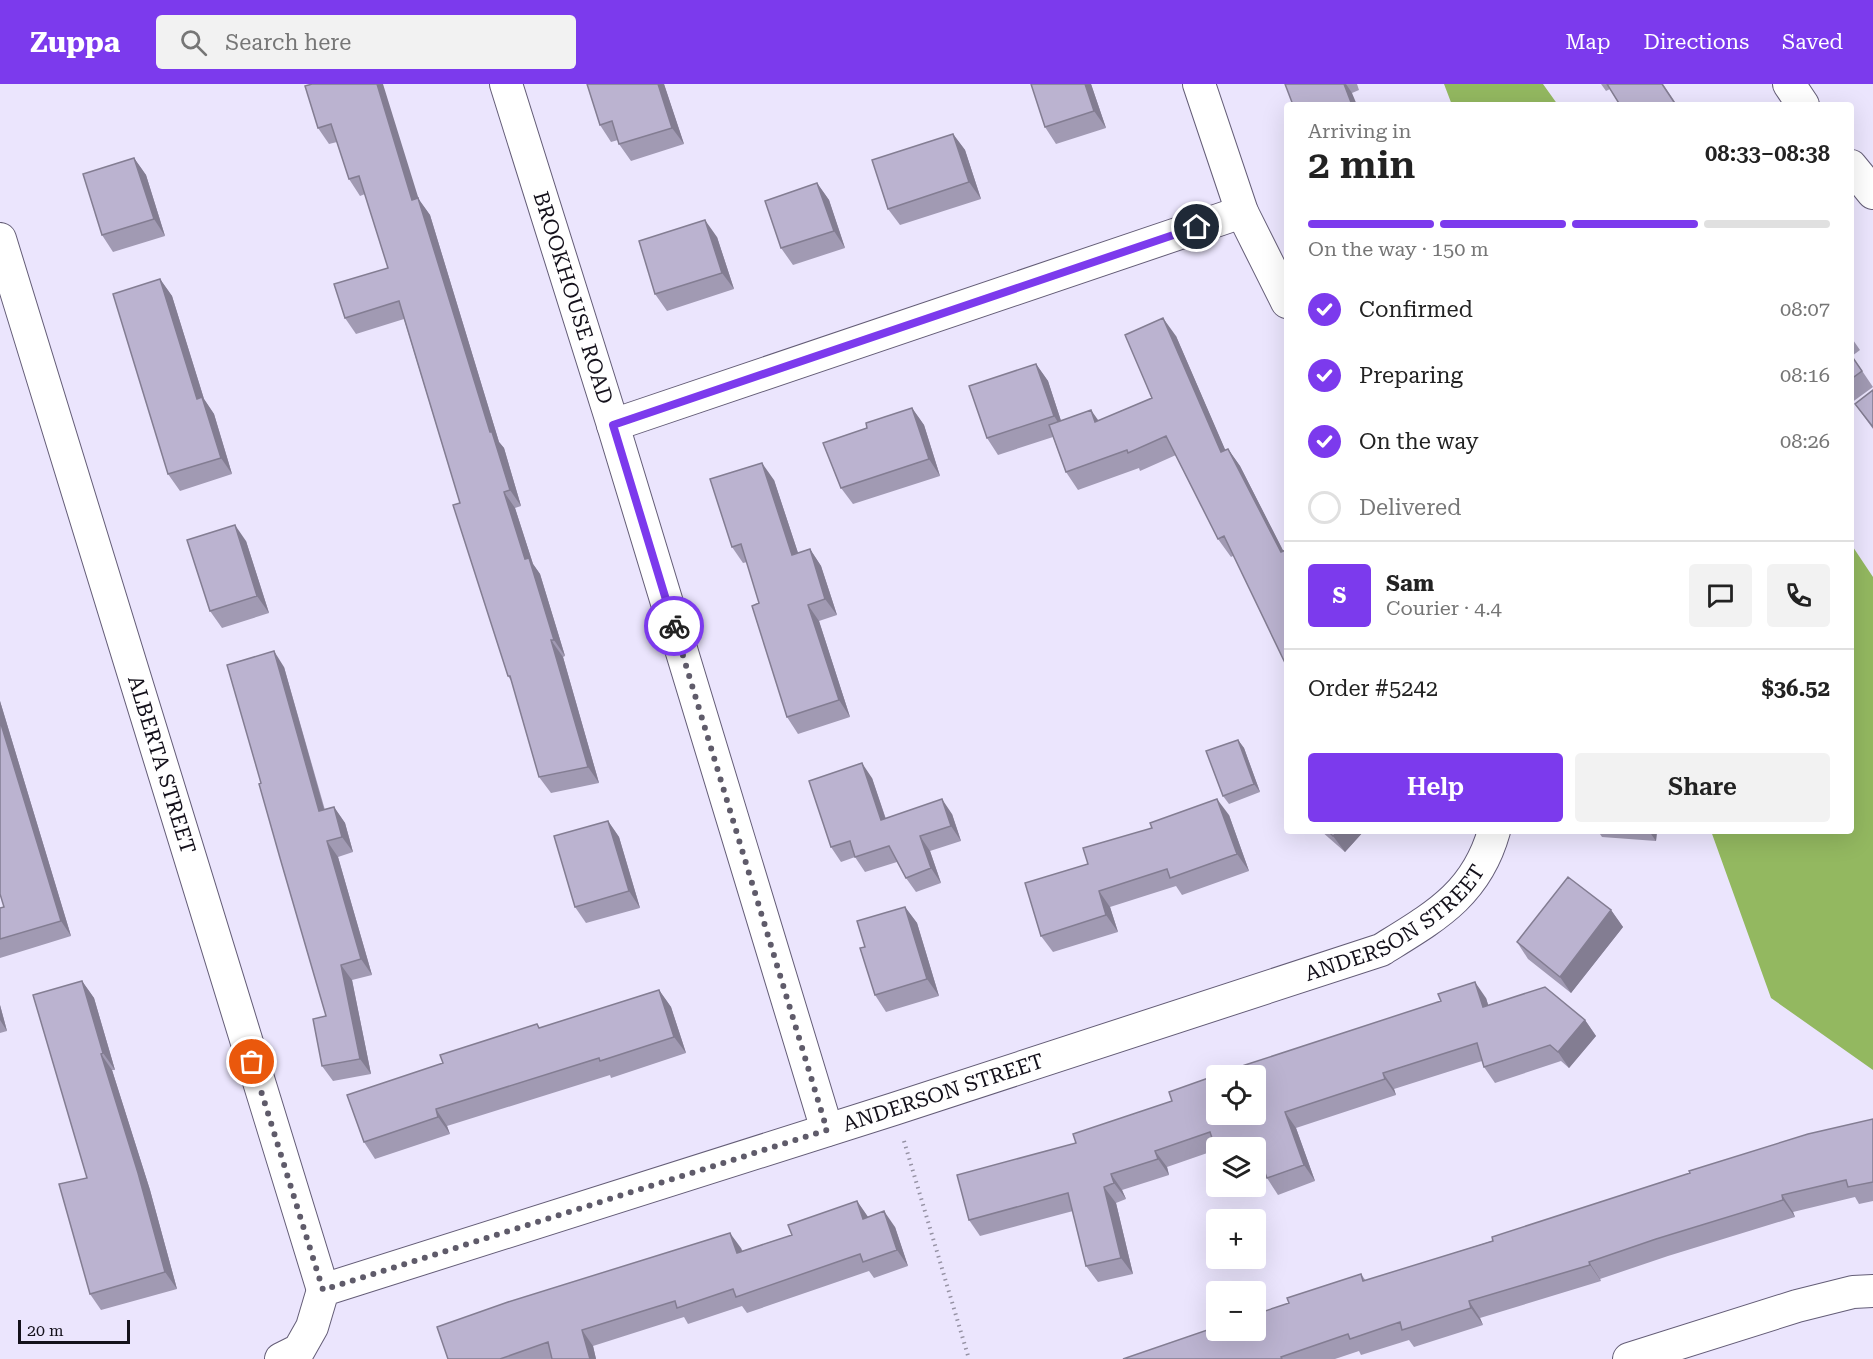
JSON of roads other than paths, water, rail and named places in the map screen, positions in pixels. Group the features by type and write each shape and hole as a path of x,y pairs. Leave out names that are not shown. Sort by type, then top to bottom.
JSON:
{"street":[{"name":"BROOKHOUSE ROAD","path":"506,84 613,425 827,1130"},
{"path":"1199,84 1242,212 1284,296"},
{"path":"1789,84 1801,102"},
{"path":"1854,170 1873,193"},
{"path":"613,425 1242,212"},
{"name":"ALBERTA STREET","path":"0,239 323,1290"},
{"name":"ANDERSON STREET","path":"323,1290 894,1109 1381,950 1433,918 1469,885 1488,851 1493,834"},
{"path":"281,1359 299,1350 312,1327 323,1290"},
{"path":"1629,1359 1797,1306 1853,1292 1873,1292"}]}
